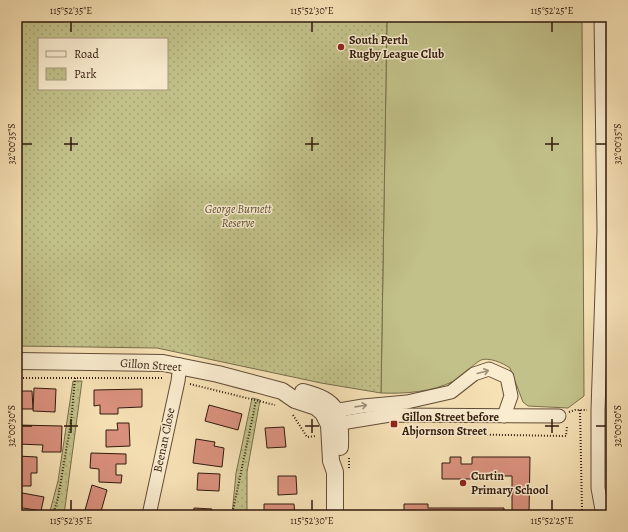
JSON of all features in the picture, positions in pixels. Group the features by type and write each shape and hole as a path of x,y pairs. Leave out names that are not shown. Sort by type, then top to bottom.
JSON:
{"street":[{"path":"601,17 607,232 598,410 598,488 605,506"},
{"name":"Gillon Street","path":"17,361 143,362 180,365 260,385 279,398 295,400 316,408 329,421"},
{"name":"Beenan Close","path":"149,515 178,381 180,365"},
{"path":"329,421 363,406 407,402 451,392 474,374 489,370 507,377 511,396 504,416"},
{"path":"329,421 390,415 563,415"},
{"path":"329,421 342,471 335,515"}],"path":[{"path":"17,378 163,378"},
{"path":"53,515 58,498 71,422 75,378"},
{"path":"188,384 256,401 279,398"},
{"path":"232,515 260,385"},
{"path":"430,429 438,429 448,434 566,436 563,415 575,410 598,410"},
{"path":"580,410 583,515"},
{"path":"293,414 307,437 329,421"},
{"path":"342,471 349,456"}],"green space":[{"name":"George Burnett Reserve","path":"17,17 387,17 381,393 321,383 157,348 17,346"},
{"path":"387,17 582,17 584,396 568,408 528,406 523,402 510,368 500,362 488,359 481,360 454,381 437,388 409,393 381,393"},
{"path":"73,381 82,381 64,515 49,515 58,481"},
{"path":"252,398 260,400 247,472 247,515 232,515 236,473"}],"building":[{"path":"17,382 21,382 21,391 32,391 33,409 17,409"},
{"path":"34,388 56,389 55,412 33,411"},
{"path":"142,389 142,407 118,408 118,414 100,414 100,405 94,406 94,390"},
{"path":"209,405 242,414 238,430 205,421"},
{"path":"117,423 129,423 130,446 106,447 106,430 118,430"},
{"path":"17,425 62,426 61,452 42,452 43,445 17,444"},
{"path":"284,427 286,447 267,448 265,428"},
{"path":"196,439 215,442 214,446 224,448 222,467 193,463"},
{"path":"91,453 126,454 126,464 116,464 116,475 122,475 121,483 99,482 99,469 90,468"},
{"path":"17,456 37,457 37,473 31,473 31,486 17,486"},
{"path":"450,457 461,457 461,464 472,464 472,457 530,457 529,515 404,515 404,504 428,504 428,508 504,508 504,514 512,514 512,476 473,476 473,479 442,479 442,463 450,463"},
{"path":"198,473 220,474 219,491 197,490"},
{"path":"278,476 296,476 297,494 278,495"},
{"path":"92,485 107,490 100,515 84,514"},
{"path":"17,492 44,497 41,511 17,507"},
{"path":"264,504 294,504 295,515 264,515"},
{"path":"194,508 212,509 212,515 193,515"}],"place":[{"name":"South Perth Rugby League Club","path":"341,47"},
{"name":"Gillon Street before Abjornson Street","path":"394,424"},
{"name":"Curtin Primary School","path":"463,483"}]}
